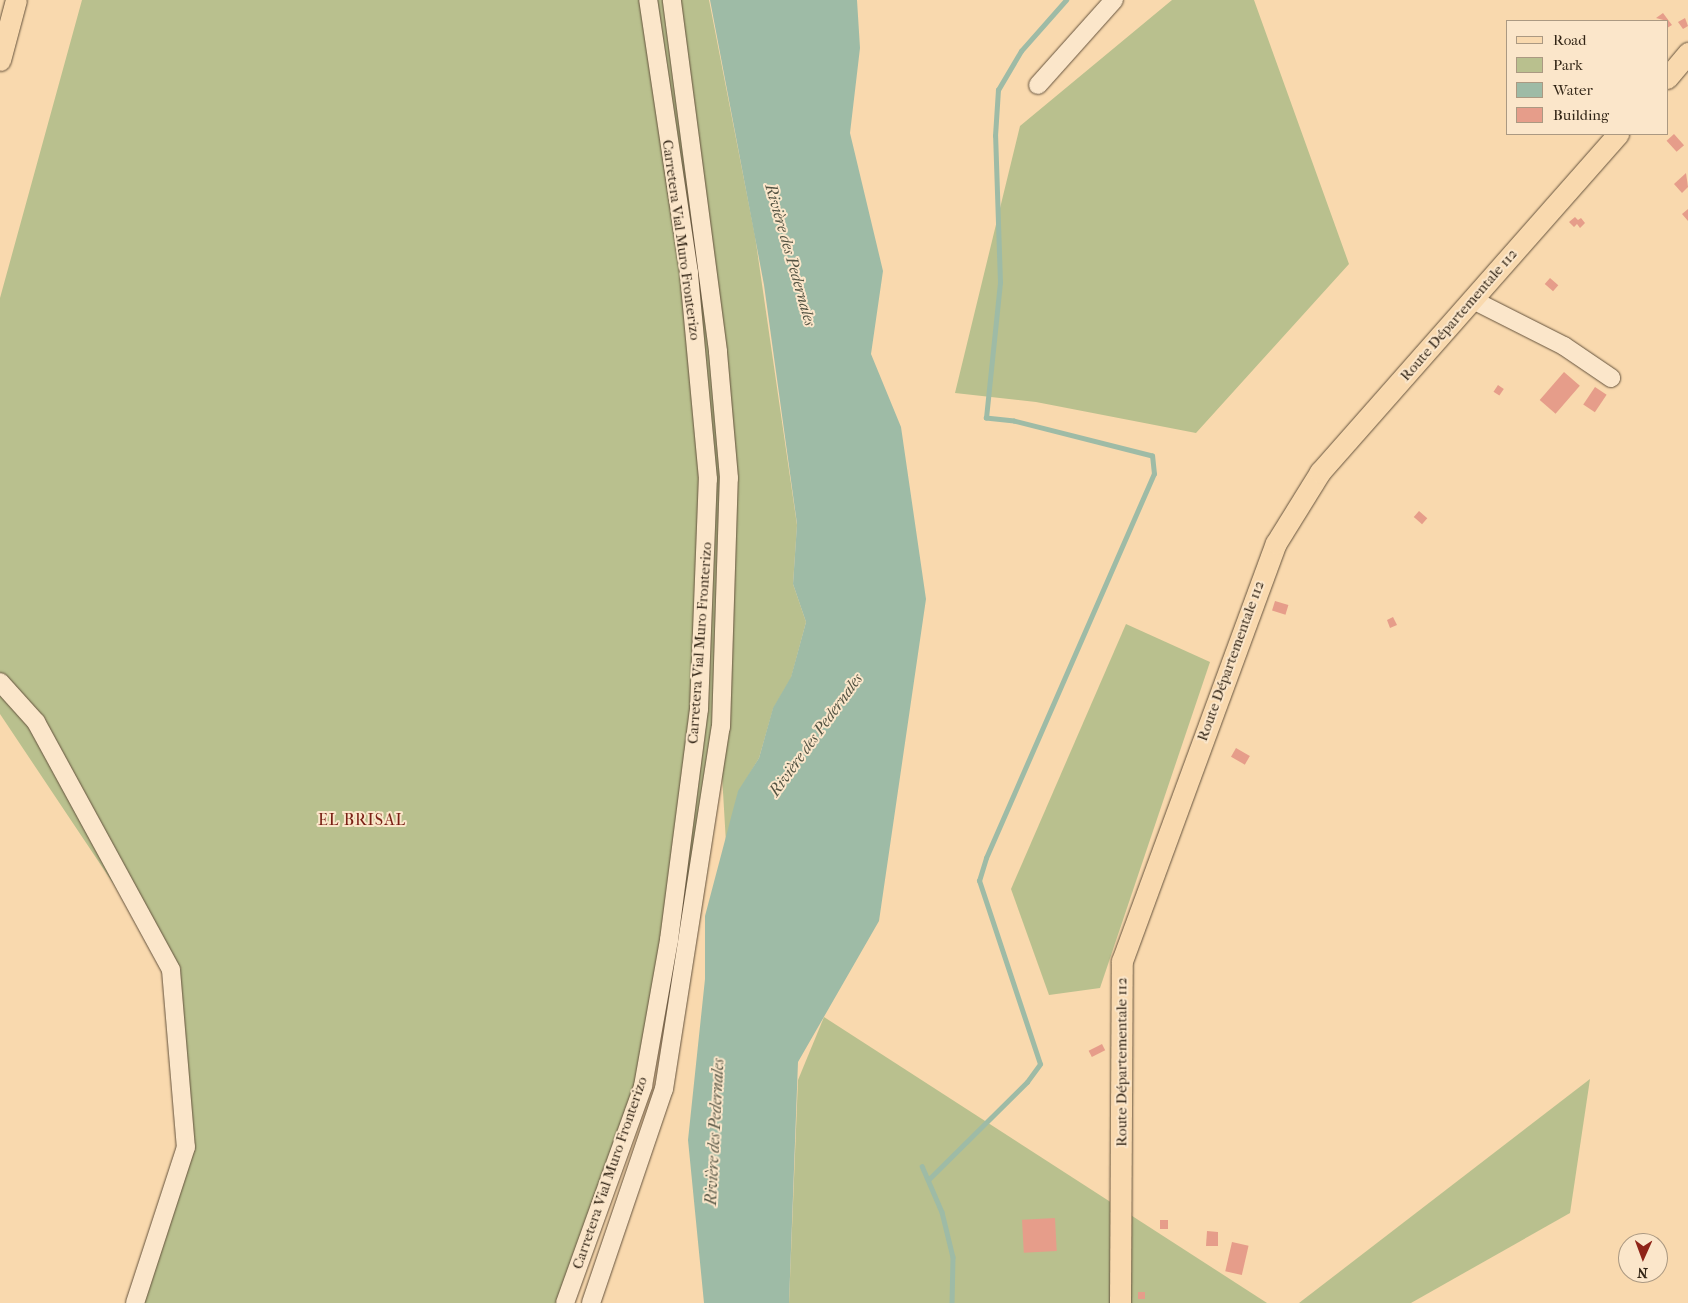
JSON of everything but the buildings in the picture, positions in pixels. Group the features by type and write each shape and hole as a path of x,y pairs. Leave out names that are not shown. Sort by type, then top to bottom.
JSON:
{"main road":[{"path":"0,60 16,0"},
{"path":"1668,77 1688,54"},
{"name":"Route Départementale 112","path":"1120,1303 1124,1047 1120,983 1128,940 1276,543 1320,472 1617,135"}],"street":[{"name":"Carretera Vial Muro Fronterizo","path":"565,1303 643,1086 669,940 699,709 708,479 689,273 648,0"},
{"name":"Carretera Vial Muro Fronterizo","path":"590,1303 664,1089 721,727 729,478 718,351 672,0"},
{"path":"1038,85 1114,0"},
{"path":"1473,300 1564,346 1611,378"},
{"path":"0,682 36,722 171,970 186,1147 135,1303"}],"green space":[{"path":"82,0 709,0 755,236 797,525 793,584 806,622 791,678 773,709 759,758 738,793 726,843 722,775 696,899 562,1303 135,1303 186,1146 171,970 0,714 0,298"},
{"path":"1172,0 1254,0 1349,264 1196,433 1036,402 955,393 1020,126"},
{"path":"1126,624 1210,662 1100,988 1049,995 1011,889"},
{"path":"824,1017 1267,1303 789,1303 798,1080"},
{"path":"1590,1079 1570,1213 1411,1303 1299,1303"}],"water":[{"name":"Rivière des Pedernales","path":"710,0 857,0 860,48 850,133 883,271 871,354 901,427 926,599 879,921 798,1062 789,1303 704,1303 688,1140 705,979 705,916 738,791 759,758 773,708 791,677 806,622 793,584 797,524 764,285"}],"waterway":[{"path":"928,1180 1027,1082 1040,1064 979,881 986,858 1154,474 1152,456 1014,421 986,418 1000,283 995,136 998,90 1021,51 1066,0"},
{"path":"922,1166 942,1212 953,1257 952,1303"}],"district":[{"name":"EL BRISAL","path":"362,820"}]}
